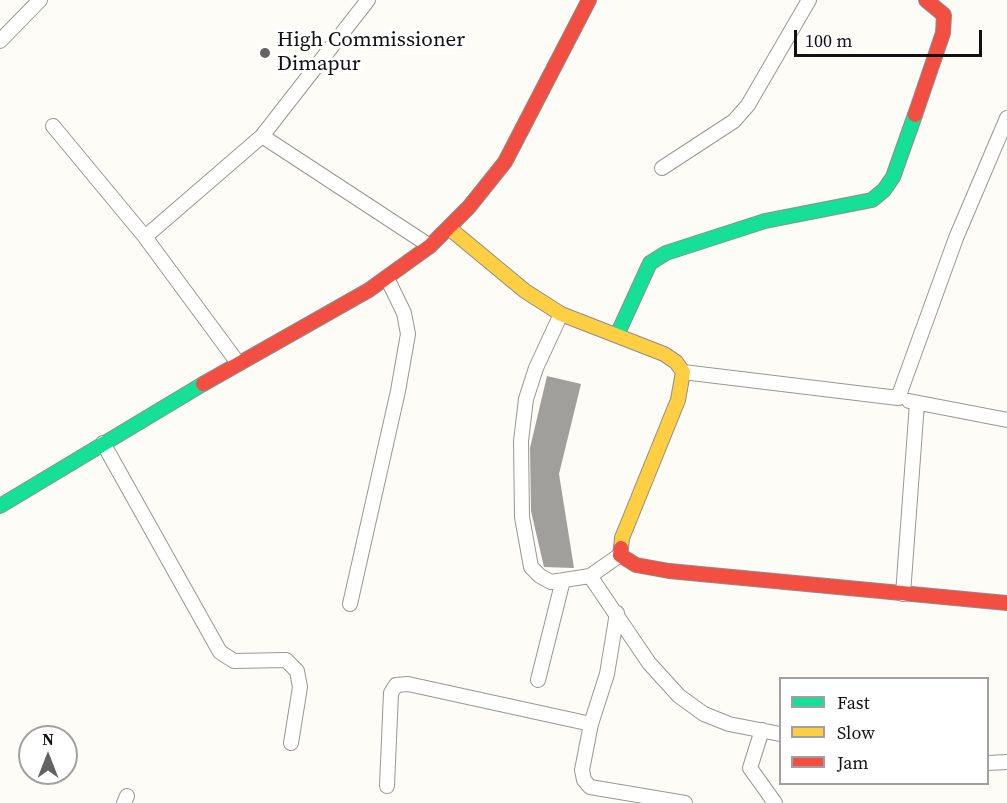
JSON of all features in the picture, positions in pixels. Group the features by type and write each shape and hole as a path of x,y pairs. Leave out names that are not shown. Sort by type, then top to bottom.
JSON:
{"street":[{"path":"0,41 40,0"},
{"path":"145,237 262,136 368,0"},
{"path":"0,506 238,363 387,278 430,246 490,183 505,162 589,0"},
{"path":"662,168 734,121 748,105 809,0"},
{"path":"617,335 650,263 666,253 765,221 872,200 884,190 893,177 943,33 944,15 926,0"},
{"path":"898,398 956,238 1007,118"},
{"path":"54,126 145,237 238,363"},
{"path":"262,136 430,246"},
{"path":"449,228 525,291 561,314 664,354 676,362 682,372 678,400 622,538 620,555 590,576 551,582 531,567 522,517 521,441 526,399 536,368 561,314"},
{"path":"350,604 398,391 408,334 404,313 387,278"},
{"path":"682,372 898,398 1007,420"},
{"path":"903,594 916,403"},
{"path":"103,443 220,652 234,661 286,660 297,671 300,687 291,743"},
{"path":"620,555 636,565 669,571 1007,603"},
{"path":"590,576 649,663 679,696 712,717 729,724 779,734"},
{"path":"538,680 563,580"},
{"path":"617,613 607,674 591,724 582,770 584,780 590,787 685,803"},
{"path":"387,786 391,693 396,685 408,684 591,724"},
{"path":"762,730 750,768 775,803"},
{"path":"989,763 1007,762"}],"building":[{"path":"547,376 581,384 559,474 574,568 544,567 531,511 530,448"}],"traffic: fast":[{"path":"617,335 650,263 666,253 765,221 872,200 884,190 893,177 915,115"},
{"path":"0,506 203,384"}],"traffic: slow":[{"path":"449,228 525,291 561,314 664,354 676,362 683,372 678,400 622,538 621,548"}],"traffic: jam":[{"path":"203,384 369,290 430,246 469,207 505,162 589,0"},
{"path":"915,115 943,33 944,15 926,0"},
{"path":"621,548 620,555 636,565 669,571 1007,603"}],"place":[{"name":"High Commissioner Dimapur","path":"265,53"}]}
